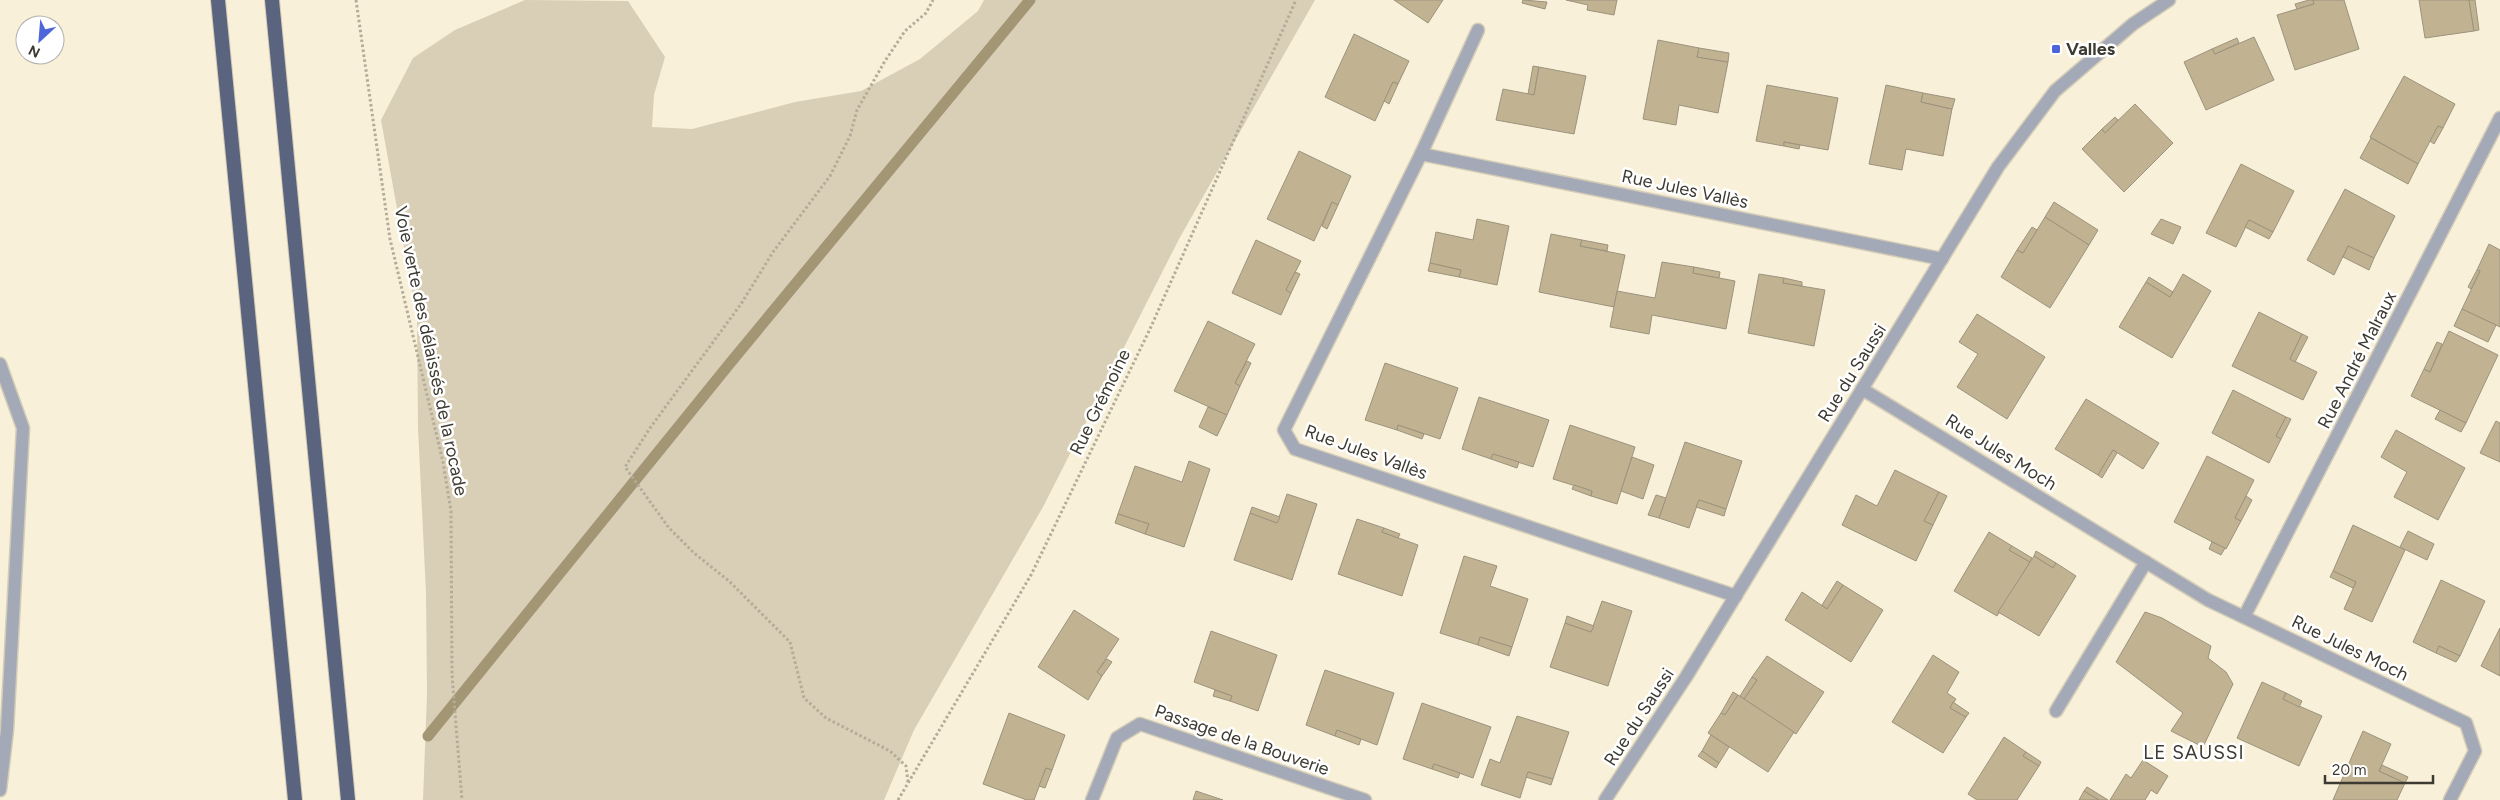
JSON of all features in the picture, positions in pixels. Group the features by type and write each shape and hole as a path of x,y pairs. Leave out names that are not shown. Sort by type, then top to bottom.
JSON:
{"highway":[{"path":"218,0 295,800"},
{"path":"272,0 348,800"}],"street":[{"name":"Rue du Saussi","path":"1605,800 1686,677 1998,167 2054,91 2133,24 2168,0"},
{"name":"Rue Jules Vallès","path":"1478,30 1422,154 1284,430 1295,449 1736,596"},
{"name":"Rue André Malraux","path":"2244,617 2500,118"},
{"name":"Rue Jules Vallès","path":"1422,154 1942,259"},
{"path":"0,364 22,428 7,730 0,790"},
{"name":"Rue Jules Moch","path":"1862,389 2208,600 2466,724 2475,751 2450,800"},
{"path":"2056,712 2146,562"},
{"name":"Passage de la Bouverie","path":"1092,800 1117,738 1140,724 1365,800"}],"path":[{"name":"Voie verte des délaissés de la rocade","path":"356,0 390,239 443,462 451,511 452,675 462,800"},
{"path":"908,782 906,766 890,751 826,718 804,698 790,642 729,581 694,553 669,528 625,467 650,428 741,304 773,252 830,176 850,136 857,110 885,61 905,31 926,13 933,0"},
{"name":"Rue Grémoine","path":"898,800 1031,575 1150,329 1296,0"}],"shaded area":[{"path":"525,0 628,1 665,57 654,95 652,127 692,129 795,102 861,91 920,59 978,11 984,0 1315,0 1179,239 1043,507 914,730 884,800 423,800 427,694 426,593 418,428 417,319 381,120 413,58 455,30"}],"building":[{"path":"1394,0 1443,0 1428,23"},
{"path":"1523,0 1547,2 1545,9 1522,3"},
{"path":"1566,0 1617,0 1614,15 1587,10 1588,5"},
{"path":"2313,0 2314,4 2297,9 2295,4"},
{"path":"2313,0 2344,0 2359,49 2295,70 2277,15 2314,4"},
{"path":"2419,0 2469,0 2474,31 2425,38"},
{"path":"2469,0 2475,0 2479,30 2474,31"},
{"path":"1354,34 1409,61 1398,84 1393,82 1375,121 1325,97"},
{"path":"2254,37 2274,80 2206,110 2184,62 2212,49 2215,54"},
{"path":"2237,38 2239,43 2215,54 2212,49"},
{"path":"1658,40 1699,48 1697,57 1728,62 1718,113 1679,105 1676,125 1643,119"},
{"path":"1699,48 1729,53 1728,62 1697,57"},
{"path":"1533,66 1539,67 1534,95 1528,94"},
{"path":"1539,67 1586,76 1574,134 1496,120 1503,89 1534,95"},
{"path":"2404,76 2455,104 2443,128 2438,126 2418,164 2370,137"},
{"path":"1393,82 1398,84 1389,104 1384,101"},
{"path":"1767,85 1838,98 1828,150 1784,142 1784,146 1756,141"},
{"path":"1886,85 1923,93 1921,102 1952,109 1943,156 1906,149 1902,170 1869,164"},
{"path":"1923,93 1955,99 1952,109 1921,102"},
{"path":"2135,104 2173,143 2124,192 2082,149 2102,129 2105,133"},
{"path":"2115,117 2118,120 2105,133 2102,129"},
{"path":"2438,126 2443,128 2434,144 2430,141"},
{"path":"2371,138 2418,164 2408,184 2360,158"},
{"path":"1784,142 1800,145 1799,149 1784,146"},
{"path":"1299,151 1351,176 1338,205 1332,202 1314,241 1267,219"},
{"path":"2241,164 2294,191 2273,232 2249,220 2236,247 2206,233"},
{"path":"2345,189 2395,216 2374,258 2348,246 2334,275 2307,260"},
{"path":"1332,202 1338,205 1327,229 1322,226"},
{"path":"2054,202 2098,230 2089,245 2045,217"},
{"path":"2045,217 2089,245 2050,308 2001,277 2017,250 2023,253"},
{"path":"1477,219 1509,226 1497,285 1459,277 1461,270 1430,263 1436,232 1473,240"},
{"path":"2161,219 2181,227 2173,244 2151,234"},
{"path":"2249,220 2273,232 2269,239 2245,227"},
{"path":"2032,227 2037,230 2023,253 2017,250"},
{"path":"1551,234 1582,240 1580,246 1625,255 1614,307 1539,292"},
{"path":"1256,240 1301,261 1286,290 1291,293 1281,315 1232,293"},
{"path":"1582,240 1608,245 1607,251 1580,246"},
{"path":"2489,244 2500,250 2500,327 2462,309 2480,271 2477,270"},
{"path":"2348,246 2374,258 2369,270 2343,257"},
{"path":"1662,262 1694,267 1693,273 1735,281 1726,329 1652,315 1649,334 1610,327 1617,291 1655,298"},
{"path":"1430,263 1461,270 1459,277 1428,271"},
{"path":"1694,267 1720,272 1719,278 1693,273"},
{"path":"2477,270 2480,271 2471,289 2468,287"},
{"path":"1295,272 1300,274 1291,293 1286,290"},
{"path":"1759,274 1784,278 1783,283 1825,290 1814,346 1748,333"},
{"path":"2183,274 2211,291 2172,358 2119,327 2146,282 2170,297"},
{"path":"2149,277 2173,292 2170,297 2146,282"},
{"path":"1784,278 1802,282 1802,286 1783,283"},
{"path":"2462,309 2496,325 2488,342 2454,326"},
{"path":"2259,312 2302,334 2290,359 2317,372 2303,400 2232,366"},
{"path":"1977,314 2045,357 2007,419 1957,387 1978,354 1959,342"},
{"path":"1208,321 1255,344 1235,383 1240,386 1227,415 1174,391"},
{"path":"2449,331 2498,355 2466,423 2411,396 2424,369 2430,372"},
{"path":"2302,334 2308,337 2295,362 2290,359"},
{"path":"2437,342 2442,344 2430,372 2424,369"},
{"path":"1247,361 1251,363 1240,386 1235,383"},
{"path":"1385,363 1458,388 1440,439 1398,425 1397,430 1365,420"},
{"path":"2233,390 2286,417 2276,436 2281,439 2269,463 2212,433"},
{"path":"1479,397 1549,420 1533,467 1493,454 1491,459 1462,449"},
{"path":"2086,399 2159,443 2143,469 2113,450 2098,475 2055,449"},
{"path":"1208,407 1227,415 1217,436 1199,427"},
{"path":"2440,410 2466,423 2461,432 2435,419"},
{"path":"2286,417 2291,419 2281,439 2276,436"},
{"path":"2496,421 2500,423 2500,462 2480,453"},
{"path":"1398,425 1424,434 1422,439 1397,430"},
{"path":"1570,425 1635,447 1617,504 1591,496 1592,491 1553,479"},
{"path":"2396,430 2465,468 2438,520 2394,497 2407,472 2381,457"},
{"path":"1685,442 1742,461 1726,509 1699,500 1689,528 1659,518"},
{"path":"2113,450 2117,453 2102,478 2098,475"},
{"path":"1493,454 1519,462 1517,468 1491,459"},
{"path":"2207,456 2254,480 2235,518 2241,521 2226,549 2174,522"},
{"path":"1632,457 1654,465 1643,499 1621,491"},
{"path":"1189,461 1210,469 1184,547 1145,534 1149,524 1118,514 1135,466 1182,482"},
{"path":"1895,470 1939,492 1924,521 1933,525 1916,561 1842,525 1856,495 1877,506"},
{"path":"1574,485 1592,491 1591,496 1572,489"},
{"path":"1939,492 1947,496 1933,525 1924,521"},
{"path":"1287,494 1317,504 1292,580 1234,560 1250,513 1277,523"},
{"path":"1656,495 1666,498 1659,518 1648,515"},
{"path":"2246,496 2252,500 2241,521 2235,518"},
{"path":"1699,500 1726,509 1724,516 1696,507"},
{"path":"1252,507 1280,517 1277,523 1250,513"},
{"path":"1118,514 1149,524 1145,534 1115,523"},
{"path":"1357,519 1384,528 1382,532 1418,545 1402,596 1338,574"},
{"path":"2353,525 2405,550 2372,622 2344,609 2356,582 2333,571"},
{"path":"1384,528 1400,534 1398,538 1382,532"},
{"path":"2408,531 2434,544 2427,560 2400,547"},
{"path":"1989,532 2012,546 2009,550 2030,562 1997,616 1954,591"},
{"path":"2212,542 2225,548 2221,555 2209,549"},
{"path":"2012,546 2032,558 2030,562 2009,550"},
{"path":"2036,551 2056,563 2053,568 2034,556"},
{"path":"1464,556 1497,566 1490,586 1528,599 1512,647 1480,637 1478,645 1440,633"},
{"path":"2034,556 2053,568 2056,563 2076,576 2039,636 1998,612"},
{"path":"2333,571 2356,582 2353,588 2330,577"},
{"path":"2441,580 2485,601 2460,656 2439,646 2436,653 2413,642"},
{"path":"1837,581 1843,585 1827,609 1822,605"},
{"path":"1843,585 1883,610 1851,662 1785,620 1802,592 1827,609"},
{"path":"1602,601 1632,611 1608,686 1550,667 1565,623 1591,632"},
{"path":"1074,610 1119,639 1097,672 1102,676 1088,700 1038,667"},
{"path":"2145,612 2162,618 2211,646 2208,658 2226,672 2233,684 2203,747 2171,731 2183,713 2116,662"},
{"path":"1567,616 1594,626 1591,632 1565,623"},
{"path":"2500,628 2500,676 2481,666"},
{"path":"1211,631 1277,655 1258,711 1230,701 1232,696 1194,682"},
{"path":"1480,637 1512,647 1509,656 1478,645"},
{"path":"2439,646 2460,656 2456,662 2436,653"},
{"path":"1933,655 1959,672 1947,693 1956,699 1950,708 1966,717 1943,753 1892,722"},
{"path":"1767,656 1824,692 1796,734 1744,699 1757,680 1752,677"},
{"path":"1107,659 1112,662 1102,676 1097,672"},
{"path":"1325,670 1394,693 1377,745 1337,730 1335,736 1306,725"},
{"path":"1752,677 1757,680 1744,699 1740,696"},
{"path":"2262,682 2286,693 2283,699 2322,716 2299,766 2237,738"},
{"path":"1215,690 1232,696 1230,701 1213,696"},
{"path":"1733,692 1738,695 1725,715 1721,713"},
{"path":"2286,693 2302,701 2299,707 2283,699"},
{"path":"1738,695 1794,732 1768,772 1708,733 1721,713 1725,715"},
{"path":"1953,702 1969,713 1966,717 1950,708"},
{"path":"1422,703 1491,727 1473,778 1434,764 1432,769 1403,759"},
{"path":"1009,713 1065,735 1052,770 1046,768 1034,800 1027,800 983,784"},
{"path":"1517,716 1569,732 1553,779 1528,772 1520,798 1481,785 1490,759 1500,763"},
{"path":"1337,730 1361,739 1359,745 1335,736"},
{"path":"2363,731 2391,744 2379,771 2405,783 2397,800 2333,800"},
{"path":"1711,735 1729,747 1719,763 1702,751"},
{"path":"2004,737 2026,752 2023,756 2039,766 2017,800 1977,800 1968,794"},
{"path":"1702,751 1719,763 1716,768 1698,756"},
{"path":"2026,752 2041,762 2039,766 2023,756"},
{"path":"2143,760 2168,776 2157,794 2151,790 2145,800 2110,800 2126,774 2131,778"},
{"path":"1434,764 1460,773 1458,778 1432,769"},
{"path":"2382,765 2408,777 2405,783 2379,771"},
{"path":"1046,768 1052,770 1045,788 1039,786"},
{"path":"1528,772 1553,779 1551,785 1526,777"},
{"path":"2087,787 2108,800 2099,800 2084,791"},
{"path":"1196,791 1223,800 1193,800"},
{"path":"2084,791 2099,800 2079,800"}],"waterway":[{"path":"428,736 731,362 1030,0"}],"place":[{"name":"Valles","path":"2056,49"}],"district":[{"name":"LE SAUSSI","path":"2194,752"}]}
